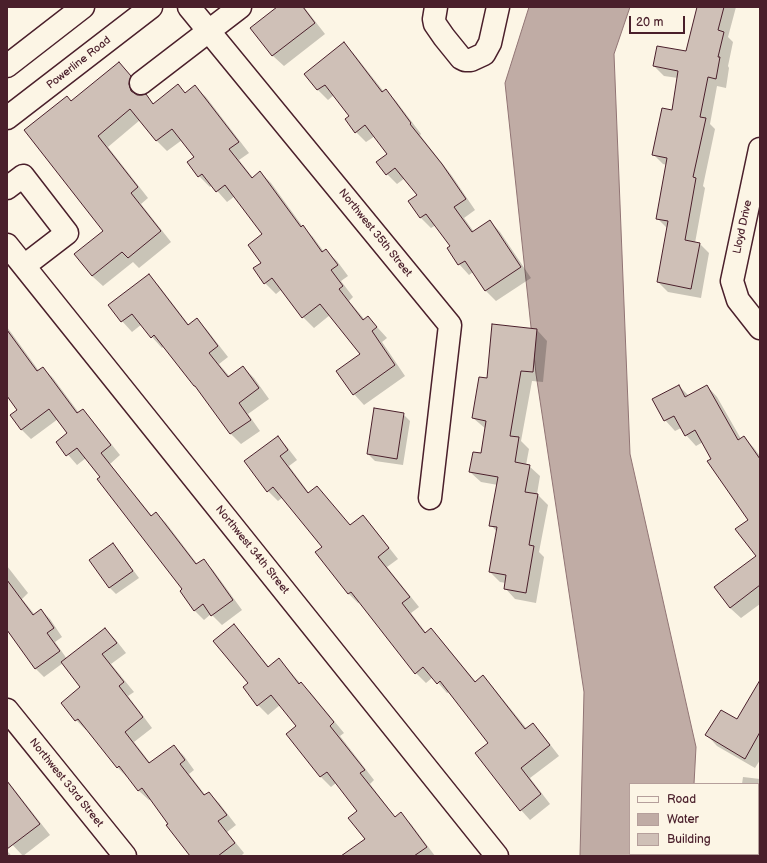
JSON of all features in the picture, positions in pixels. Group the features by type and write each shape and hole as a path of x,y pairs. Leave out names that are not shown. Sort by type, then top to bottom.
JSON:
{"street":[{"path":"7,66 83,7"},
{"name":"Powerline Road","path":"7,118 151,7"},
{"name":"Northwest 35th Street","path":"189,7 450,325 430,498"},
{"path":"141,83 240,7"},
{"path":"436,7 434,18 435,24 461,58 465,60 471,60 484,54 490,43 498,7"},
{"name":"Lloyd Drive","path":"760,149 732,281 738,300 760,328"},
{"path":"7,188 23,176 67,233 24,266"},
{"name":"Northwest 34th Street","path":"7,245 486,852"},
{"name":"Northwest 33rd Street","path":"7,710 125,856"}],"water":[{"path":"529,7 630,7 614,54 630,454 696,747 694,783 629,783 629,855 679,856 580,856 584,692 536,374 505,83"}],"building":[{"path":"277,7 303,7 315,23 272,56 250,28"},
{"path":"697,7 724,7 718,30 724,32 718,57 720,57 716,79 708,77 700,117 706,118 693,177 696,178 685,240 700,243 691,289 657,282 668,221 656,219 667,158 652,155 662,108 672,110 678,71 653,66 657,46 686,51"},
{"path":"344,42 382,92 386,89 466,199 454,207 472,232 490,220 521,267 485,291 465,261 458,265 447,248 450,246 426,214 420,218 408,201 417,195 395,168 386,175 376,162 387,154 365,125 355,133 345,119 349,116 325,85 317,90 304,74"},
{"path":"119,62 131,76 129,84 131,91 137,95 146,94 153,104 178,84 185,93 195,85 239,142 229,149 252,178 260,171 301,227 303,225 322,252 326,249 338,265 331,270 343,286 339,289 363,320 368,316 377,327 372,331 395,365 353,395 336,371 360,354 320,304 302,318 272,278 264,284 253,268 261,263 248,245 262,234 225,185 216,192 202,174 198,177 187,162 194,157 172,129 156,141 130,109 98,136 138,187 131,193 161,231 128,258 122,252 92,276 74,254 103,231 24,130 67,96 71,101"},
{"path":"149,274 188,325 197,318 218,346 209,353 228,377 243,366 259,388 239,403 251,420 230,434 195,386 154,335 151,338 132,314 121,322 108,305"},
{"path":"492,324 537,329 533,372 521,371 510,436 519,437 515,462 530,465 525,492 538,494 529,545 534,546 526,593 504,589 506,575 489,572 497,527 489,526 498,477 469,472 473,452 481,453 486,421 472,418 479,377 487,378"},
{"path":"7,330 37,371 43,367 77,413 83,409 111,445 101,453 151,516 156,512 196,564 204,559 233,600 211,616 203,604 194,611 180,591 182,589 97,479 100,477 77,448 66,456 56,442 67,433 49,409 21,430 10,415 17,410 7,396"},
{"path":"679,385 685,397 707,385 738,440 744,436 760,459 760,585 730,608 714,587 756,556 735,529 748,520 707,461 711,459 695,430 685,436 674,416 664,421 652,399"},
{"path":"374,408 404,413 397,459 367,454"},
{"path":"278,436 288,450 280,456 308,493 317,486 350,525 363,515 389,548 378,557 410,597 402,603 425,633 431,628 475,682 483,675 525,729 533,723 550,745 521,768 541,794 520,811 475,753 488,743 440,681 437,684 423,667 415,674 351,592 348,594 315,552 322,547 273,487 267,492 244,461"},
{"path":"113,543 133,571 109,588 89,560"},
{"path":"7,580 33,615 41,609 54,628 47,633 60,651 35,669 7,630"},
{"path":"234,624 268,667 279,658 299,684 301,682 334,722 330,726 365,770 360,773 395,817 401,812 427,847 414,856 341,856 365,839 348,818 357,811 327,772 320,777 286,734 296,726 271,695 257,706 243,687 248,683 213,641"},
{"path":"105,628 117,643 102,654 124,682 119,686 143,717 125,732 149,763 174,745 185,760 180,764 204,795 209,792 227,815 218,821 235,843 218,856 190,856 166,825 168,824 142,788 138,791 119,766 117,768 78,719 75,721 61,703 80,687 61,662"},
{"path":"760,680 760,732 745,759 705,735 721,710 737,719"},
{"path":"7,781 40,824 7,849"}]}
